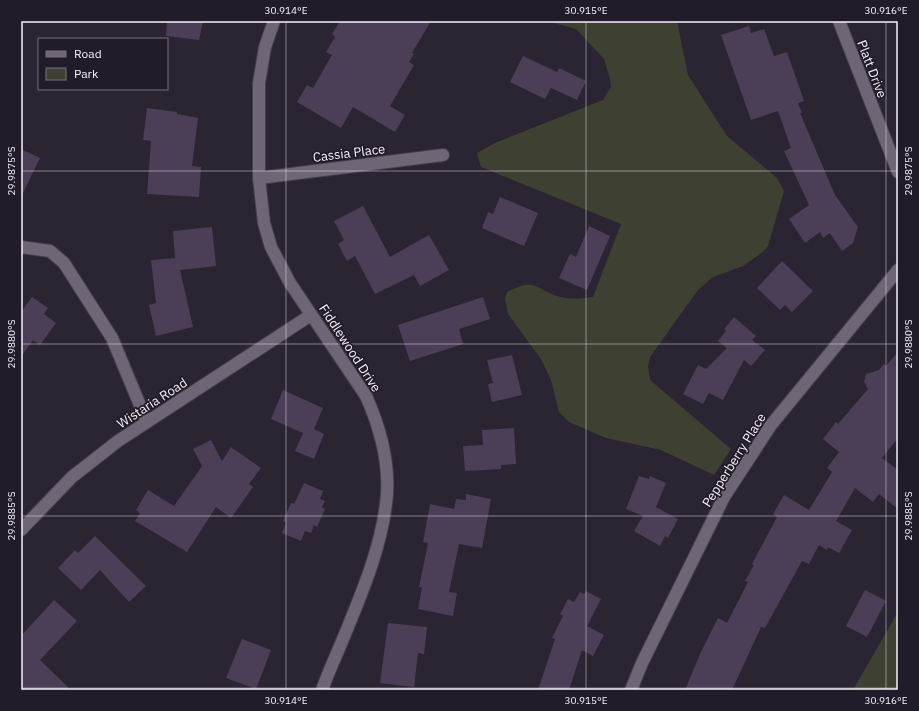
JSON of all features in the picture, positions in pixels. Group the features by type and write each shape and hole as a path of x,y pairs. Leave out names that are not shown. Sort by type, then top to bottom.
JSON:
{"street":[{"name":"Fiddlewood Drive","path":"274,21 265,46 259,83 259,178 264,223 271,247 290,284 366,396 374,415 386,463 387,492 382,531 357,604 322,690"},
{"name":"Platt Drive","path":"839,21 898,172"},
{"name":"Cassia Place","path":"259,178 443,155"},
{"path":"21,247 50,251 64,263 112,338 148,422"},
{"name":"Pepperberry Place","path":"632,690 642,663 724,497 771,425 898,270"},
{"name":"Wistaria Road","path":"21,530 72,477 118,442 311,314"}],"green space":[{"path":"546,21 677,21 688,75 727,136 777,178 784,191 768,246 763,252 743,266 713,277 698,290 650,357 648,367 650,380 731,449 714,475 661,450 606,438 569,422 559,412 551,380 541,359 508,314 505,299 507,292 524,285 536,286 552,294 565,298 593,297 621,224 481,167 477,153 495,143 603,100 611,87 604,59 576,29"},
{"path":"898,612 898,690 853,690"}],"building":[{"path":"167,21 203,21 199,40 166,36"},
{"path":"340,21 431,21 412,53 414,54 409,62 414,65 390,106 405,115 395,132 353,107 341,128 297,102 307,85 313,88 332,55 326,52 335,37 332,34"},
{"path":"749,26 751,33 764,29 774,56 787,52 804,101 798,103 802,113 800,113 835,195 858,227 853,243 842,251 830,233 823,238 820,232 805,243 789,219 809,205 784,151 791,148 778,111 751,120 721,35"},
{"path":"523,56 557,72 559,68 586,81 577,100 551,88 545,99 510,82"},
{"path":"147,108 177,112 177,114 198,118 192,166 201,167 199,197 147,194 151,141 143,140"},
{"path":"21,149 40,158 21,197"},
{"path":"500,197 538,213 524,246 482,228 488,212 493,214"},
{"path":"363,206 390,257 429,235 449,270 420,286 414,275 375,294 355,256 347,261 338,244 344,240 334,221"},
{"path":"589,226 610,236 587,290 559,278 570,254 576,257"},
{"path":"212,227 216,266 180,270 193,327 156,336 149,305 156,303 151,260 175,258 173,231"},
{"path":"782,261 813,291 792,312 785,305 780,310 757,288"},
{"path":"32,297 48,308 44,314 56,323 40,345 33,340 21,357 21,312"},
{"path":"483,297 490,319 459,329 463,344 410,361 398,325"},
{"path":"734,317 756,336 752,340 765,350 751,366 744,360 723,400 709,393 703,404 683,394 698,365 706,369 727,348 718,341 726,331 724,329"},
{"path":"898,352 898,438 882,458 898,470 898,509 879,494 873,502 855,488 836,521 852,530 839,553 828,547 827,550 819,545 809,564 802,561 765,628 761,627 732,690 685,690 700,654 718,618 727,623 748,582 745,581 754,565 752,564 777,517 773,514 784,495 809,510 832,472 827,468 839,452 823,439 836,422 838,424 868,389 864,382 866,374 879,370 884,364 886,366"},
{"path":"512,355 522,395 492,402 488,384 493,383 487,360"},
{"path":"283,390 323,408 314,429 324,434 314,459 295,451 303,433 271,419"},
{"path":"514,428 516,464 501,465 501,469 465,471 463,446 483,445 482,430"},
{"path":"211,440 222,461 231,447 261,468 249,484 253,487 231,518 216,507 187,552 135,521 140,513 136,510 148,490 174,506 202,466 193,449"},
{"path":"639,476 649,479 650,476 666,483 656,507 678,519 668,538 665,536 660,546 634,531 643,516 626,509"},
{"path":"304,483 323,491 320,499 325,501 322,507 325,509 317,527 314,525 311,533 305,531 301,541 282,533 286,523 283,521 291,503 294,504"},
{"path":"466,494 491,499 482,548 459,544 449,592 457,593 453,616 418,609 422,587 419,587 428,543 423,542 430,504 454,509 456,499 466,500"},
{"path":"95,536 146,586 129,602 100,570 81,590 58,568 75,550 78,553"},
{"path":"865,590 886,601 867,637 846,626"},
{"path":"586,591 601,599 587,626 604,635 593,656 582,650 569,690 538,690 555,639 552,638 563,616 560,614 568,599 574,602 580,592 584,594"},
{"path":"54,600 77,621 40,660 71,690 21,690 21,636"},
{"path":"388,623 427,627 424,654 418,653 414,687 380,683"},
{"path":"242,639 271,650 256,689 226,678"}]}
